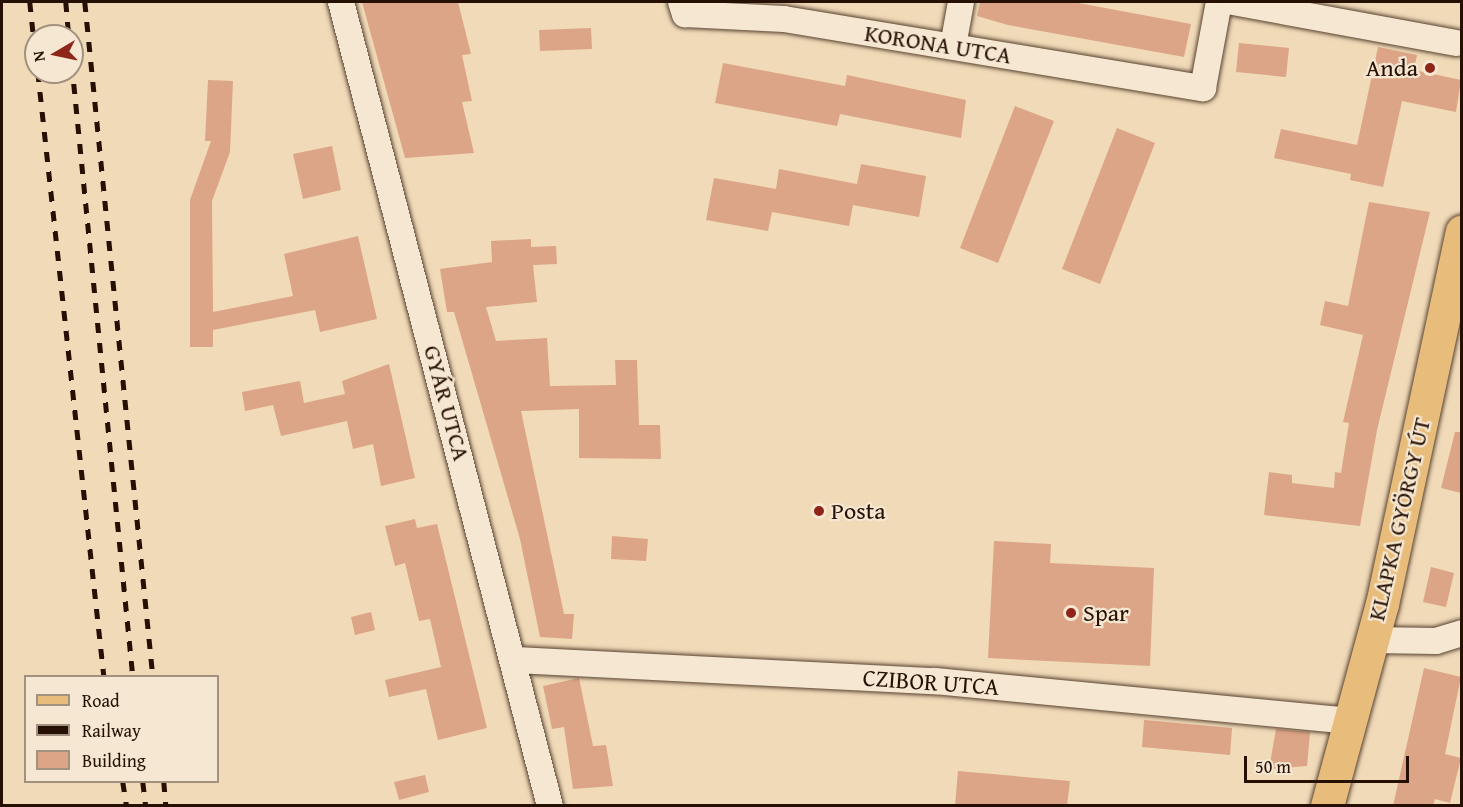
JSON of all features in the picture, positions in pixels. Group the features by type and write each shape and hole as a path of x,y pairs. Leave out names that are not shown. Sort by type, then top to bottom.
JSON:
{"main road":[{"name":"KLAPKA GYÖRGY ÚT","path":"1328,806 1348,720 1371,640 1461,231"}],"street":[{"name":"GYÁR UTCA","path":"341,2 514,660 550,806"},
{"name":"KORONA UTCA","path":"681,2 685,14 784,19 1203,88 1219,2"},
{"path":"953,46 961,2"},
{"path":"1233,2 1456,43"},
{"path":"1371,640 1436,641 1461,633"},
{"name":"CZIBOR UTCA","path":"514,660 935,681 1348,720"}],"building":[{"path":"362,2 458,2 471,54 462,55 472,101 462,102 474,153 405,158"},
{"path":"980,2 1073,2 1191,24 1184,57 1008,25 977,16"},
{"path":"591,28 592,49 540,51 539,30"},
{"path":"1239,43 1289,48 1286,77 1236,72"},
{"path":"1378,47 1417,55 1414,70 1461,80 1456,112 1402,101 1383,187 1350,180 1351,174 1274,158 1281,129 1357,145"},
{"path":"723,63 845,86 847,75 966,100 961,138 840,114 837,126 715,103"},
{"path":"208,80 233,81 230,152 212,201 213,312 293,296 284,254 358,236 377,319 320,332 315,310 213,330 213,347 190,347 190,200 211,141 205,141"},
{"path":"1015,106 1054,121 998,263 960,248"},
{"path":"1117,128 1155,143 1100,284 1062,269"},
{"path":"332,146 341,190 303,199 293,154"},
{"path":"861,164 926,176 919,217 853,205 849,226 772,212 768,231 706,220 714,178 776,189 779,169 857,184"},
{"path":"1369,202 1430,212 1377,430 1360,526 1264,515 1269,472 1292,475 1292,483 1334,488 1335,472 1341,473 1349,423 1343,422 1363,335 1320,325 1325,301 1348,306"},
{"path":"531,239 531,247 556,246 557,264 533,265 537,302 486,307 496,341 547,338 550,386 616,385 615,360 637,360 639,425 660,425 661,459 579,458 579,409 521,411 564,614 574,614 572,639 540,637 520,539 454,312 447,312 440,269 492,262 491,241"},
{"path":"389,364 415,478 381,486 373,444 353,449 347,421 281,436 273,405 245,411 242,392 300,381 304,403 345,394 342,381"},
{"path":"1455,432 1461,432 1461,493 1441,488"},
{"path":"415,519 417,528 437,524 487,728 438,740 426,689 389,697 385,680 441,667 430,619 419,621 405,563 395,566 385,526"},
{"path":"612,536 648,539 646,561 611,559"},
{"name":"Spar","path":"994,541 1051,544 1050,563 1154,568 1150,666 988,658"},
{"path":"1431,567 1454,573 1446,607 1423,602"},
{"path":"371,612 375,630 355,635 351,617"},
{"path":"1424,668 1461,677 1445,754 1461,758 1450,803 1435,799 1433,806 1393,806"},
{"path":"579,678 593,746 606,745 613,786 573,789 564,727 552,729 543,686"},
{"path":"1144,720 1232,728 1230,755 1142,747"},
{"path":"1276,729 1310,732 1307,766 1269,769"},
{"path":"958,771 1070,781 1067,806 955,806"},
{"path":"425,775 429,792 399,800 394,782"}],"railway":[{"path":"30,2 32,24"},
{"path":"66,2 68,24"},
{"path":"85,2 153,675"},
{"path":"39,84 104,675"},
{"path":"74,84 133,675"},
{"path":"123,783 127,806"},
{"path":"143,783 146,806"},
{"path":"164,783 166,806"}],"place":[{"name":"Anda","path":"1430,68"},
{"name":"Posta","path":"819,511"},
{"name":"Spar","path":"1071,613"}]}
